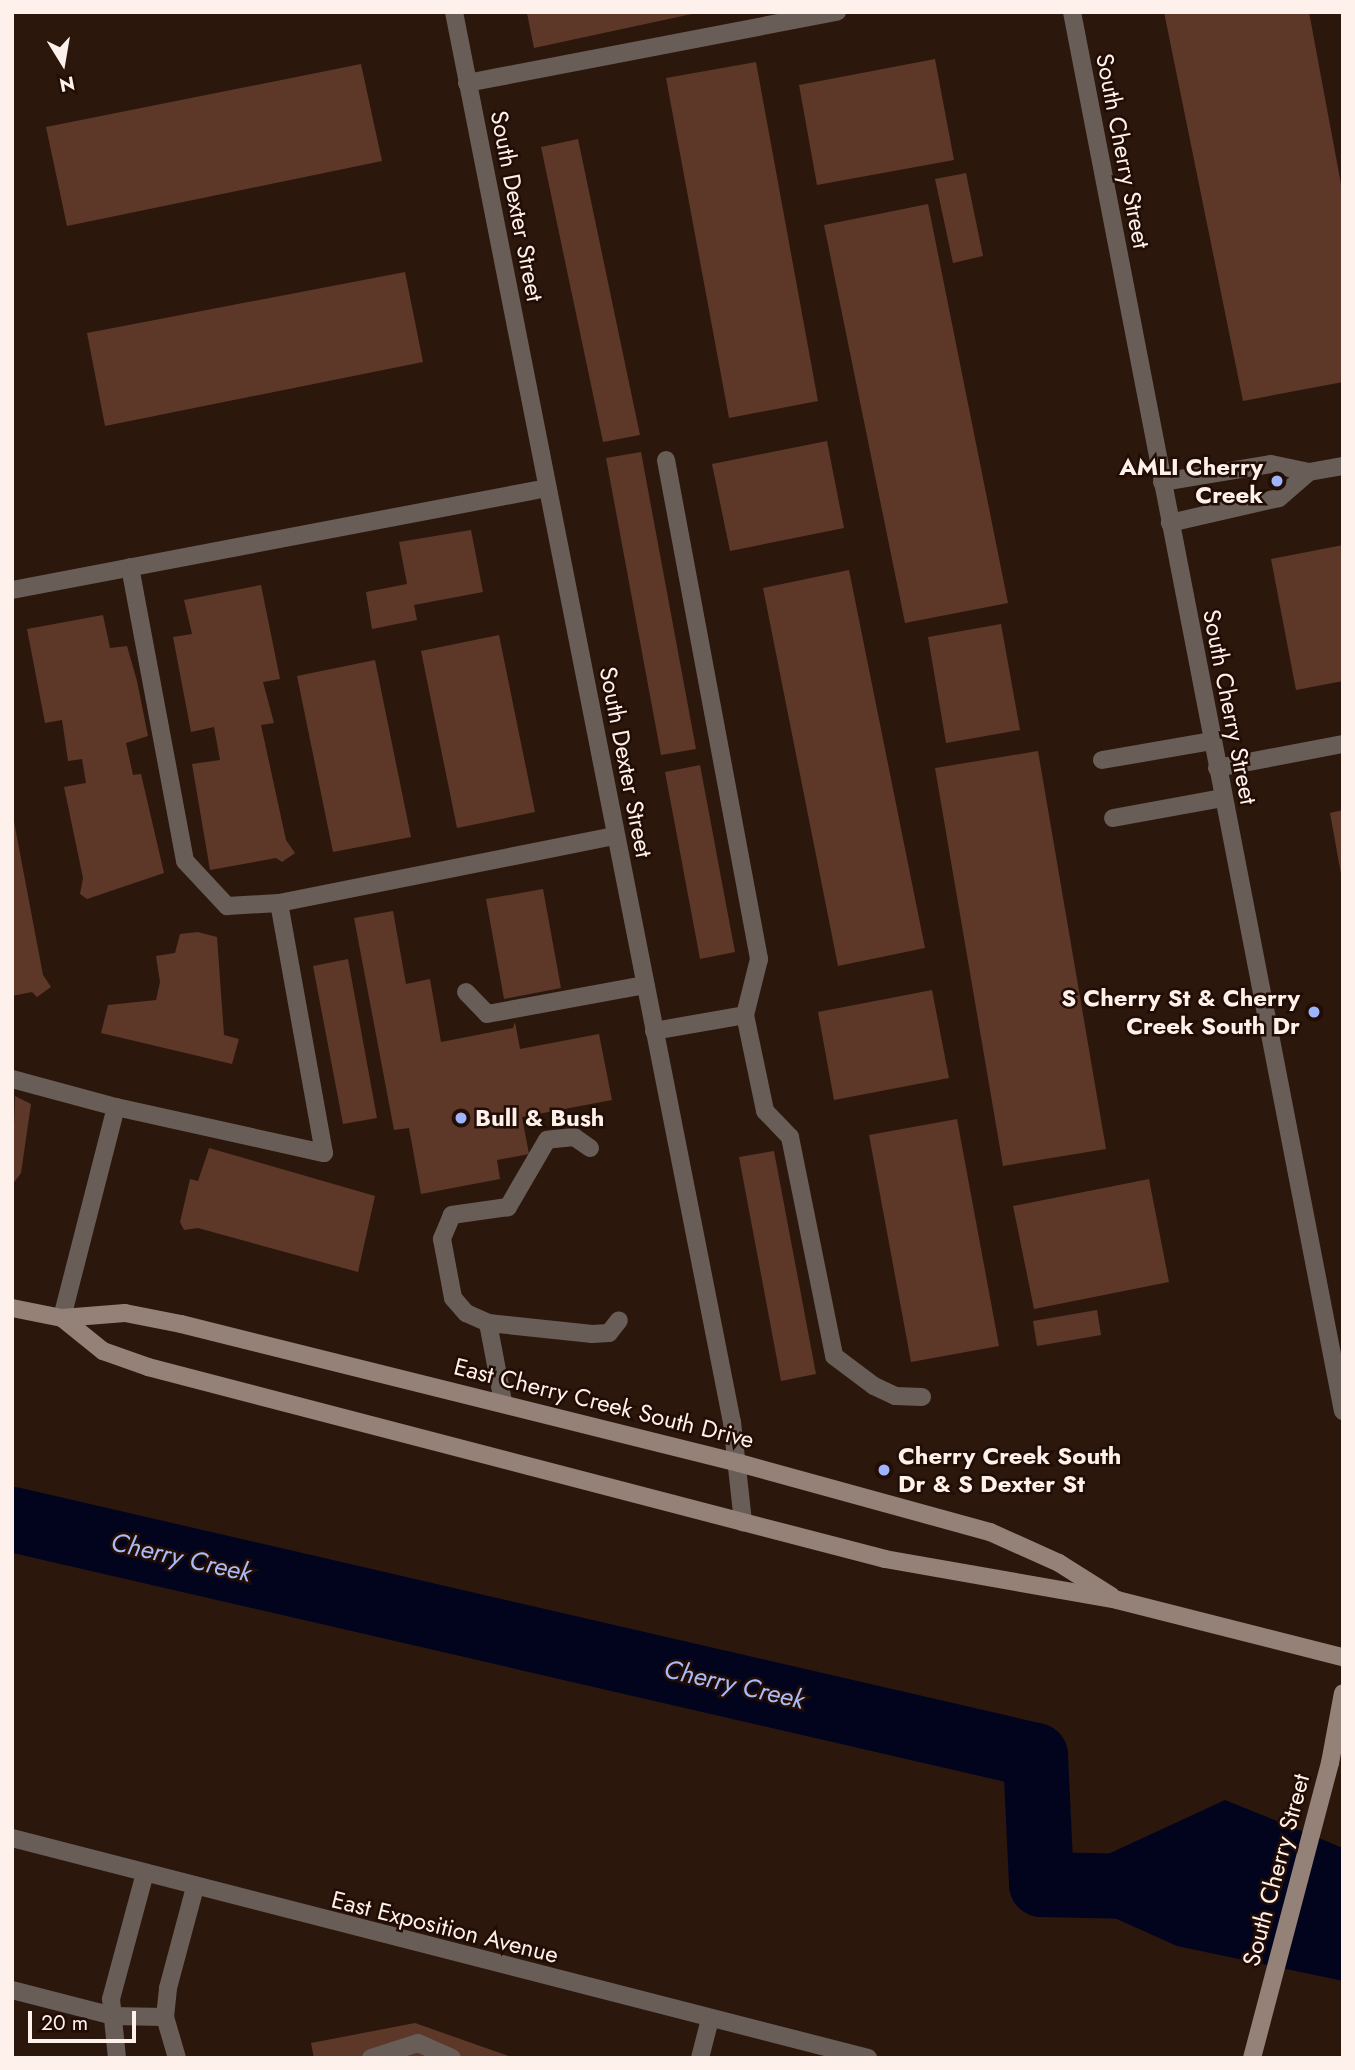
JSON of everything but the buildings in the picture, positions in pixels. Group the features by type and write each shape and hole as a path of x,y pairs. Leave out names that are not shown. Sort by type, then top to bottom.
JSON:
{"main road":[{"name":"East Cherry Creek South Drive","path":"12,1308 62,1318 106,1313 151,1318 503,1402 738,1463 990,1532 1059,1563 1117,1600"},
{"name":"East Cherry Creek South Drive","path":"62,1318 103,1351 144,1366 743,1522 958,1575 1117,1600 1343,1657"},
{"name":"South Cherry Street","path":"1252,2057 1330,1763 1343,1693"}],"street":[{"name":"South Dexter Street","path":"454,12 738,1463 743,1522"},
{"path":"467,83 838,12"},
{"name":"South Cherry Street","path":"1072,12 1343,1411"},
{"path":"666,460 759,959 745,1015 765,1111 790,1137 834,1356 874,1386 895,1396 922,1397"},
{"path":"1162,482 1271,464 1310,472 1343,466"},
{"path":"1170,523 1279,498 1310,472"},
{"path":"12,590 547,488"},
{"path":"130,567 185,862 227,906 279,903 615,836"},
{"path":"1102,760 1212,741"},
{"path":"1217,768 1343,744"},
{"path":"1113,818 1223,798"},
{"path":"12,1079 116,1107 324,1153 279,903"},
{"path":"467,992 487,1014 645,985"},
{"path":"653,1031 745,1015"},
{"path":"62,1318 116,1107"},
{"path":"590,1148 574,1137 547,1140 508,1207 452,1215 442,1239 453,1298 466,1313 488,1323 528,1329 609,1333 619,1320"},
{"path":"488,1323 503,1402"},
{"name":"East Exposition Avenue","path":"12,1838 868,2058"},
{"path":"117,2058 111,1999 145,1873"},
{"path":"177,2058 165,2017 195,1887"},
{"path":"12,1990 113,2016 165,2017"},
{"path":"700,2058 710,2019"},
{"path":"371,2058 418,2043 452,2058"}],"water":[{"path":"1225,1800 1343,1848 1343,1981 1177,1946 1041,1885"}],"waterway":[{"name":"Cherry Creek","path":"12,1519 1035,1755 1041,1884 1132,1886"}],"place":[{"name":"AMLI Cherry Creek","path":"1277,481"},
{"name":"S Cherry St & Cherry Creek South Dr","path":"1314,1012"},
{"name":"Bull & Bush","path":"461,1118"},
{"name":"Cherry Creek South Dr & S Dexter St","path":"884,1470"}]}
